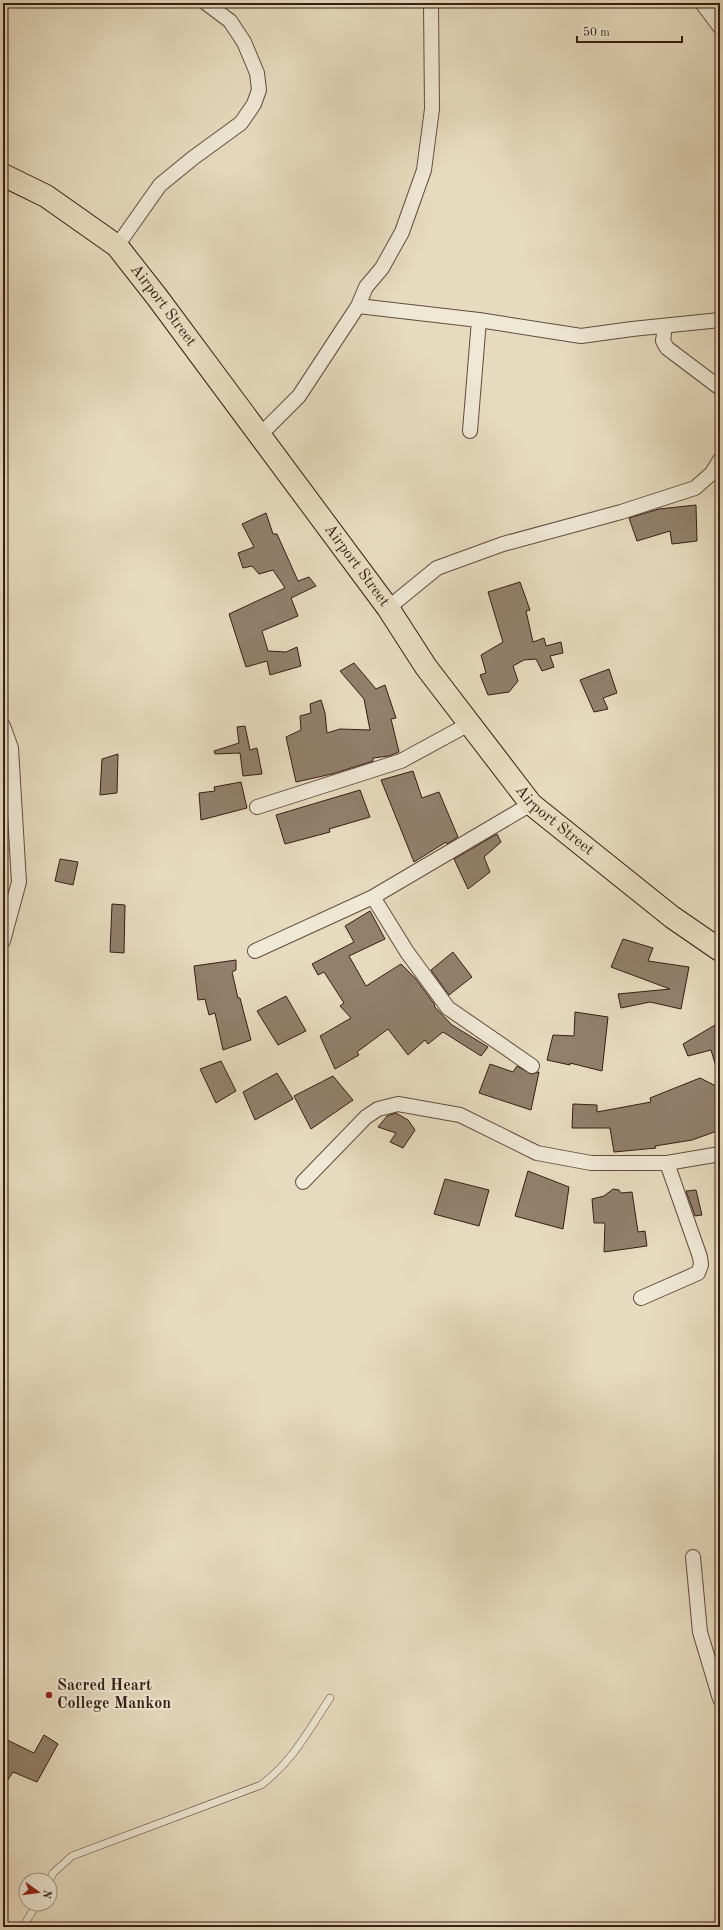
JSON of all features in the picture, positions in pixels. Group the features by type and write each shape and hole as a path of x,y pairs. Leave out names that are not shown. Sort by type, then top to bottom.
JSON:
{"highway":[{"name":"Airport Street","path":"3,174 46,196 117,246 157,297 388,608 426,667 531,804 672,917 720,950"}],"street":[{"path":"117,246 160,185 193,158 242,123 254,104 259,90 257,73 244,42 230,21 206,3"},
{"path":"259,436 299,396 358,306 366,287 382,268 402,232 424,170 432,109 430,3"},
{"path":"702,3 720,27"},
{"path":"358,306 479,320 581,336 720,320"},
{"path":"470,431 479,320"},
{"path":"665,326 663,341 667,348 720,388"},
{"path":"388,608 437,568 503,544 621,512 695,488 712,472 720,460"},
{"path":"257,807 401,761 469,724"},
{"path":"3,726 11,748 19,882 3,941"},
{"path":"255,951 373,897 531,804"},
{"path":"373,897 407,952 448,1008 532,1066"},
{"path":"303,1182 366,1117 378,1110 398,1104 460,1115 537,1153 590,1163 667,1163 720,1154"},
{"path":"641,1298 698,1274 701,1265 700,1257 667,1163"},
{"path":"693,1557 700,1632 720,1699"}],"lane":[{"path":"55,1872 72,1856 261,1785 277,1773 290,1759 330,1698"},
{"path":"21,1927 24,1925 32,1912"}],"building":[{"path":"696,505 697,541 672,544 670,531 637,541 629,518 659,509"},
{"path":"266,513 273,534 277,534 298,581 309,577 316,586 291,598 298,616 262,631 268,651 286,652 297,647 301,666 270,675 267,661 246,667 229,614 285,588 273,570 259,574 252,566 243,568 238,553 254,547 242,524"},
{"path":"520,582 530,610 526,611 533,642 544,638 546,646 561,642 563,653 550,656 554,667 542,671 536,659 524,660 513,666 518,681 509,692 488,695 480,675 486,673 481,655 503,642 488,592"},
{"path":"354,663 376,689 385,685 396,718 391,719 399,752 389,756 373,758 373,761 332,774 296,782 286,737 301,730 300,716 311,713 310,704 321,700 325,713 327,733 340,729 370,730 364,699 340,671"},
{"path":"609,669 617,693 603,698 608,709 594,712 580,680"},
{"path":"245,726 250,750 257,748 262,774 243,776 240,753 215,754 214,751 239,743 237,727"},
{"path":"118,754 117,793 100,795 102,759"},
{"path":"413,771 422,798 439,792 458,837 447,844 446,842 414,862 381,780"},
{"path":"241,782 247,808 201,820 199,793 215,791 214,787"},
{"path":"360,790 370,817 329,829 330,832 285,844 276,815"},
{"path":"497,834 501,842 484,857 490,872 468,889 454,859"},
{"path":"60,859 78,862 73,885 55,881"},
{"path":"112,904 125,905 124,953 110,952"},
{"path":"370,911 385,939 349,956 366,986 401,964 415,978 435,1005 434,1006 452,1025 488,1047 481,1056 443,1032 428,1044 425,1040 408,1055 388,1029 357,1052 359,1055 335,1069 320,1036 351,1018 340,1006 344,1003 324,972 318,975 312,964 354,942 345,926"},
{"path":"623,939 653,948 648,961 689,967 681,1009 650,1002 621,1008 618,994 670,989 611,967"},
{"path":"453,952 472,977 449,995 431,970"},
{"path":"236,960 236,970 232,972 238,998 240,998 251,1040 223,1050 215,1013 209,1015 205,999 198,1000 194,966"},
{"path":"286,996 306,1031 278,1045 257,1011"},
{"path":"575,1012 608,1017 602,1071 570,1063 570,1065 547,1060 553,1035 574,1036"},
{"path":"720,1022 720,1070 717,1070 711,1050 688,1056 683,1044"},
{"path":"221,1061 236,1091 216,1103 200,1069"},
{"path":"490,1064 513,1072 517,1066 531,1074 539,1072 531,1110 479,1093"},
{"path":"277,1073 293,1099 255,1120 243,1092"},
{"path":"333,1076 353,1100 311,1129 294,1096"},
{"path":"700,1078 720,1088 720,1130 692,1140 655,1146 656,1148 614,1152 610,1128 572,1128 573,1104 597,1105 597,1112 651,1102 650,1098"},
{"path":"396,1113 408,1120 415,1130 403,1148 390,1142 396,1133 378,1127 387,1116"},
{"path":"528,1171 569,1187 563,1229 515,1216"},
{"path":"445,1179 489,1190 479,1226 434,1214"},
{"path":"613,1189 619,1190 621,1193 632,1192 638,1232 645,1231 647,1246 604,1252 605,1223 594,1223 592,1199 604,1196"},
{"path":"696,1190 702,1215 695,1216 686,1191"},
{"path":"44,1735 58,1744 37,1782 13,1772 3,1787 3,1738 34,1753"}],"place":[{"name":"Sacred Heart College Mankon","path":"49,1695"}]}
